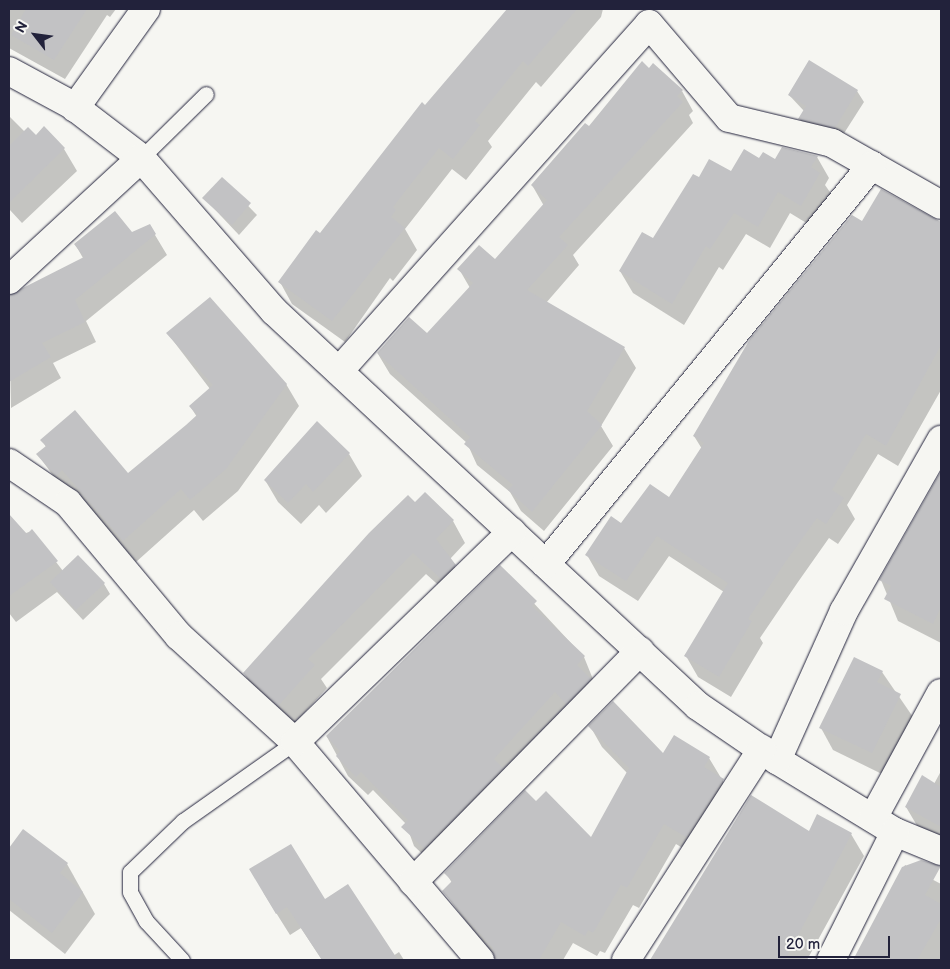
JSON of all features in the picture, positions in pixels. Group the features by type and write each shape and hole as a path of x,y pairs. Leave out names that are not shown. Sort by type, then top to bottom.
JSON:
{"street":[{"path":"75,108 146,9"},
{"path":"339,371 650,24 729,118 832,142 941,205"},
{"path":"9,70 75,108 141,158 274,310 698,706 769,755 884,825 940,848"},
{"path":"9,280 141,158"},
{"path":"546,564 872,165"},
{"path":"626,960 769,755 844,611 941,440"},
{"path":"9,463 68,502 179,636 295,742 480,960"},
{"path":"295,742 512,532"},
{"path":"413,882 640,651"},
{"path":"831,960 884,825 941,693"}],"lane":[{"path":"141,158 206,94"},
{"path":"182,960 146,921 130,892 130,872 183,821 295,742"}],"building":[{"path":"26,9 87,9 54,60 11,35"},
{"path":"507,9 577,9 528,66 523,61 475,121 480,125 453,159 439,148 393,207 396,210 391,217 405,228 332,321 278,282 316,230 320,233 422,102 425,105"},
{"path":"809,60 858,90 835,128 798,119 806,106 788,95"},
{"path":"642,61 649,68 653,63 683,90 677,96 683,102 559,237 568,245 527,290 625,347 587,411 602,425 532,512 508,490 513,485 464,444 470,437 377,353 409,317 427,333 473,283 457,269 479,245 495,259 547,200 531,185 585,123 589,126"},
{"path":"44,126 65,148 9,203 9,146 28,127 36,135"},
{"path":"782,147 818,156 811,167 820,173 801,206 778,192 758,227 734,213 710,249 706,246 672,304 619,271 642,232 653,238 693,174 699,177 709,159 731,171 744,149 759,158 763,152 775,159"},
{"path":"222,177 251,203 232,225 202,198"},
{"path":"881,189 941,222 941,345 886,446 866,434 832,490 844,498 826,524 817,518 786,561 748,619 752,621 719,677 684,656 728,583 657,536 626,581 585,555 611,516 621,523 650,484 669,497 704,443 693,436 750,339 852,215 862,221"},
{"path":"115,211 132,232 150,224 156,234 75,300 85,322 42,343 51,357 9,382 9,295 84,257 74,244"},
{"path":"210,297 287,384 226,469 190,500 181,489 123,541 62,470 56,476 36,454 46,446 40,440 75,410 128,473 186,425 197,415 189,406 213,385 166,333"},
{"path":"317,421 350,453 313,492 306,484 288,503 264,480"},
{"path":"941,471 941,607 933,624 884,599 891,586 879,580"},
{"path":"425,492 454,520 436,539 456,565 441,579 413,553 308,659 315,665 278,706 243,673 369,533 408,495 415,502"},
{"path":"9,514 27,534 32,529 58,561 9,596"},
{"path":"78,555 105,583 76,610 50,582"},
{"path":"500,565 537,601 532,606 585,656 577,665 591,679 566,704 555,692 494,759 503,768 424,848 401,827 408,820 361,772 356,777 336,756 340,751 326,736"},
{"path":"854,657 883,671 877,682 901,694 872,753 819,728"},
{"path":"613,701 663,753 674,735 710,757 704,767 724,779 686,837 664,824 627,888 621,885 593,933 588,930 585,936 561,922 539,960 495,960 493,948 442,891 452,881 444,873 525,790 536,801 546,791 591,837 629,768 588,726"},
{"path":"922,775 941,787 941,827 905,807"},
{"path":"751,795 809,831 817,814 852,833 785,960 650,960"},
{"path":"23,829 68,863 60,873 83,892 52,933 9,899 9,848"},
{"path":"291,844 325,899 348,884 398,960 322,960 287,907 276,914 249,869"},
{"path":"921,860 941,866 925,895 941,904 941,919 917,960 853,960 902,867"}]}
